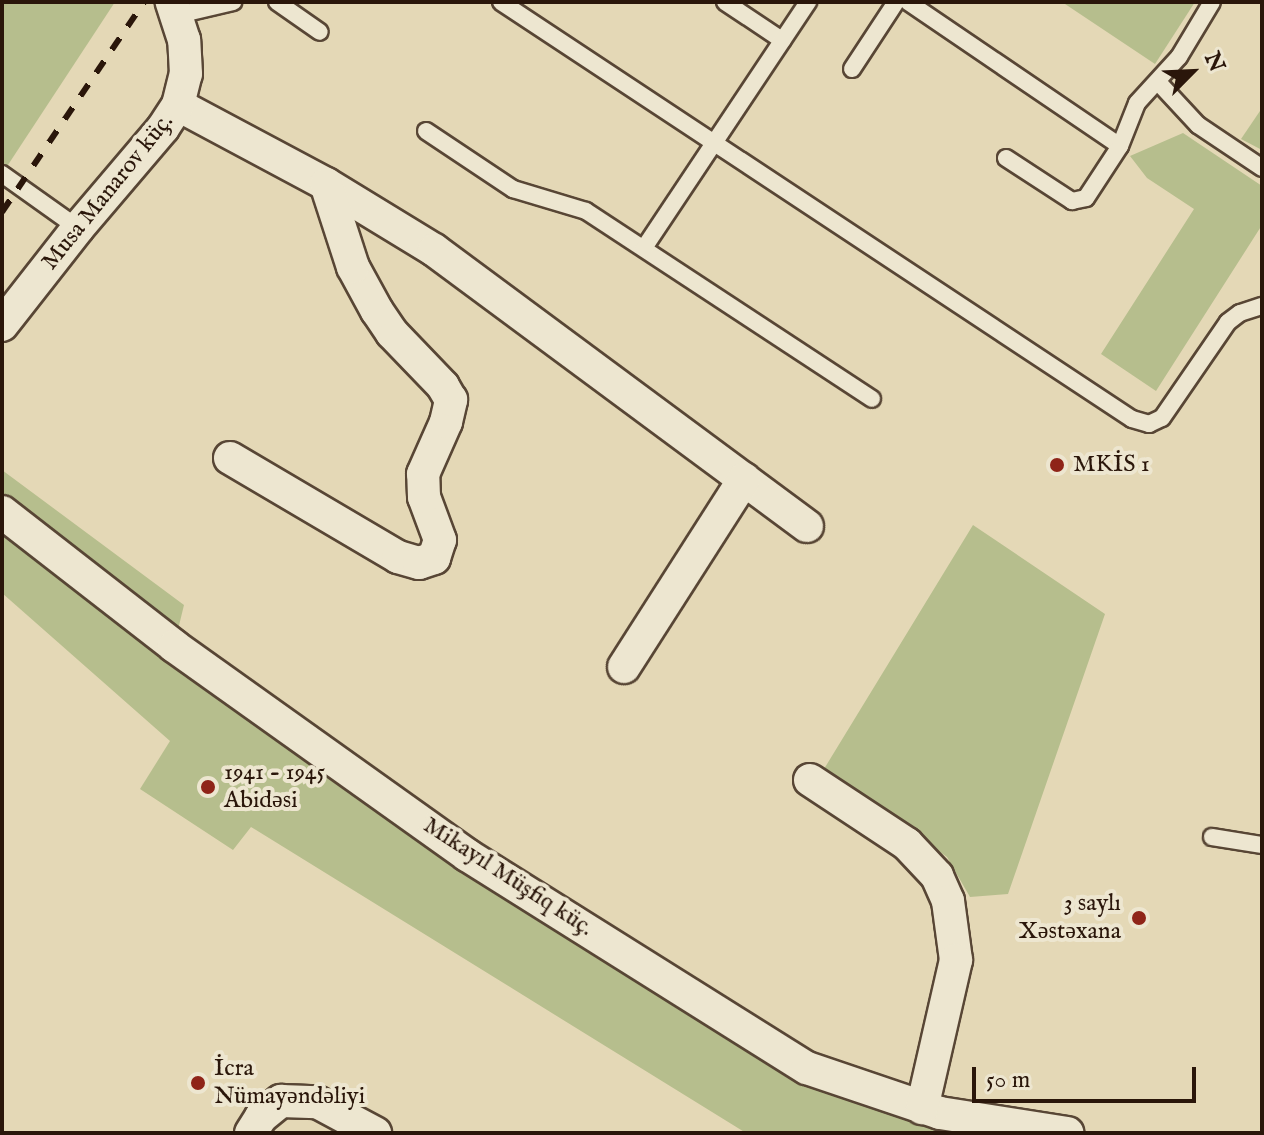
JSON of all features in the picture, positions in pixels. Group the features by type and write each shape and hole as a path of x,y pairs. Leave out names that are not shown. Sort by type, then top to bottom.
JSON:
{"street":[{"name":"Musa Manarov küç.","path":"2,325 78,228 163,128 178,105 186,74 175,8"},
{"path":"178,105 326,184 465,271 807,526"},
{"path":"230,458 398,557 419,563 434,558 440,540 424,497 423,474 446,422 451,400 443,386 377,311 353,267 326,184"},
{"path":"624,667 744,479"},
{"name":"Mikayıl Müşfiq küç.","path":"2,512 174,646 467,855 807,1068 922,1108 1067,1133"},
{"path":"810,780 907,844 937,876 948,901 956,960 922,1108"},
{"path":"251,1133 261,1117 281,1101 317,1102 375,1133"}],"lane":[{"path":"175,8 233,2"},
{"path":"277,2 320,32"},
{"path":"501,2 1132,419 1149,424 1162,418 1228,322 1240,313 1262,306"},
{"path":"725,2 782,40"},
{"path":"644,248 808,2"},
{"path":"852,69 896,2"},
{"path":"908,2 1120,146"},
{"path":"1006,158 1072,201 1086,198 1120,146 1137,103 1179,57 1212,2"},
{"path":"1158,82 1198,125 1262,168"},
{"path":"426,131 492,179 525,193 586,211 872,399"},
{"path":"2,174 78,228"},
{"path":"1212,837 1262,845"}],"green space":[{"path":"2,2 115,2 2,174"},
{"path":"1062,2 1195,2 1155,64"},
{"path":"1262,108 1262,150 1241,139"},
{"path":"1183,133 1262,186 1262,225 1156,391 1101,354 1194,209 1147,178 1130,156"},
{"path":"2,470 184,605 174,646 726,1014 940,1113 1098,1133 746,1133 251,827 233,850 140,789 170,741 2,593"},
{"path":"973,525 1105,614 1008,894 970,897 947,857 824,769"}],"railway":[{"path":"2,212 144,2"}],"place":[{"name":"MKİS 1","path":"1057,465"},
{"name":"1941 - 1945 Abidəsi","path":"208,787"},
{"name":"3 saylı Xəstəxana","path":"1139,918"},
{"name":"İcra Nümayəndəliyi","path":"198,1083"}]}
